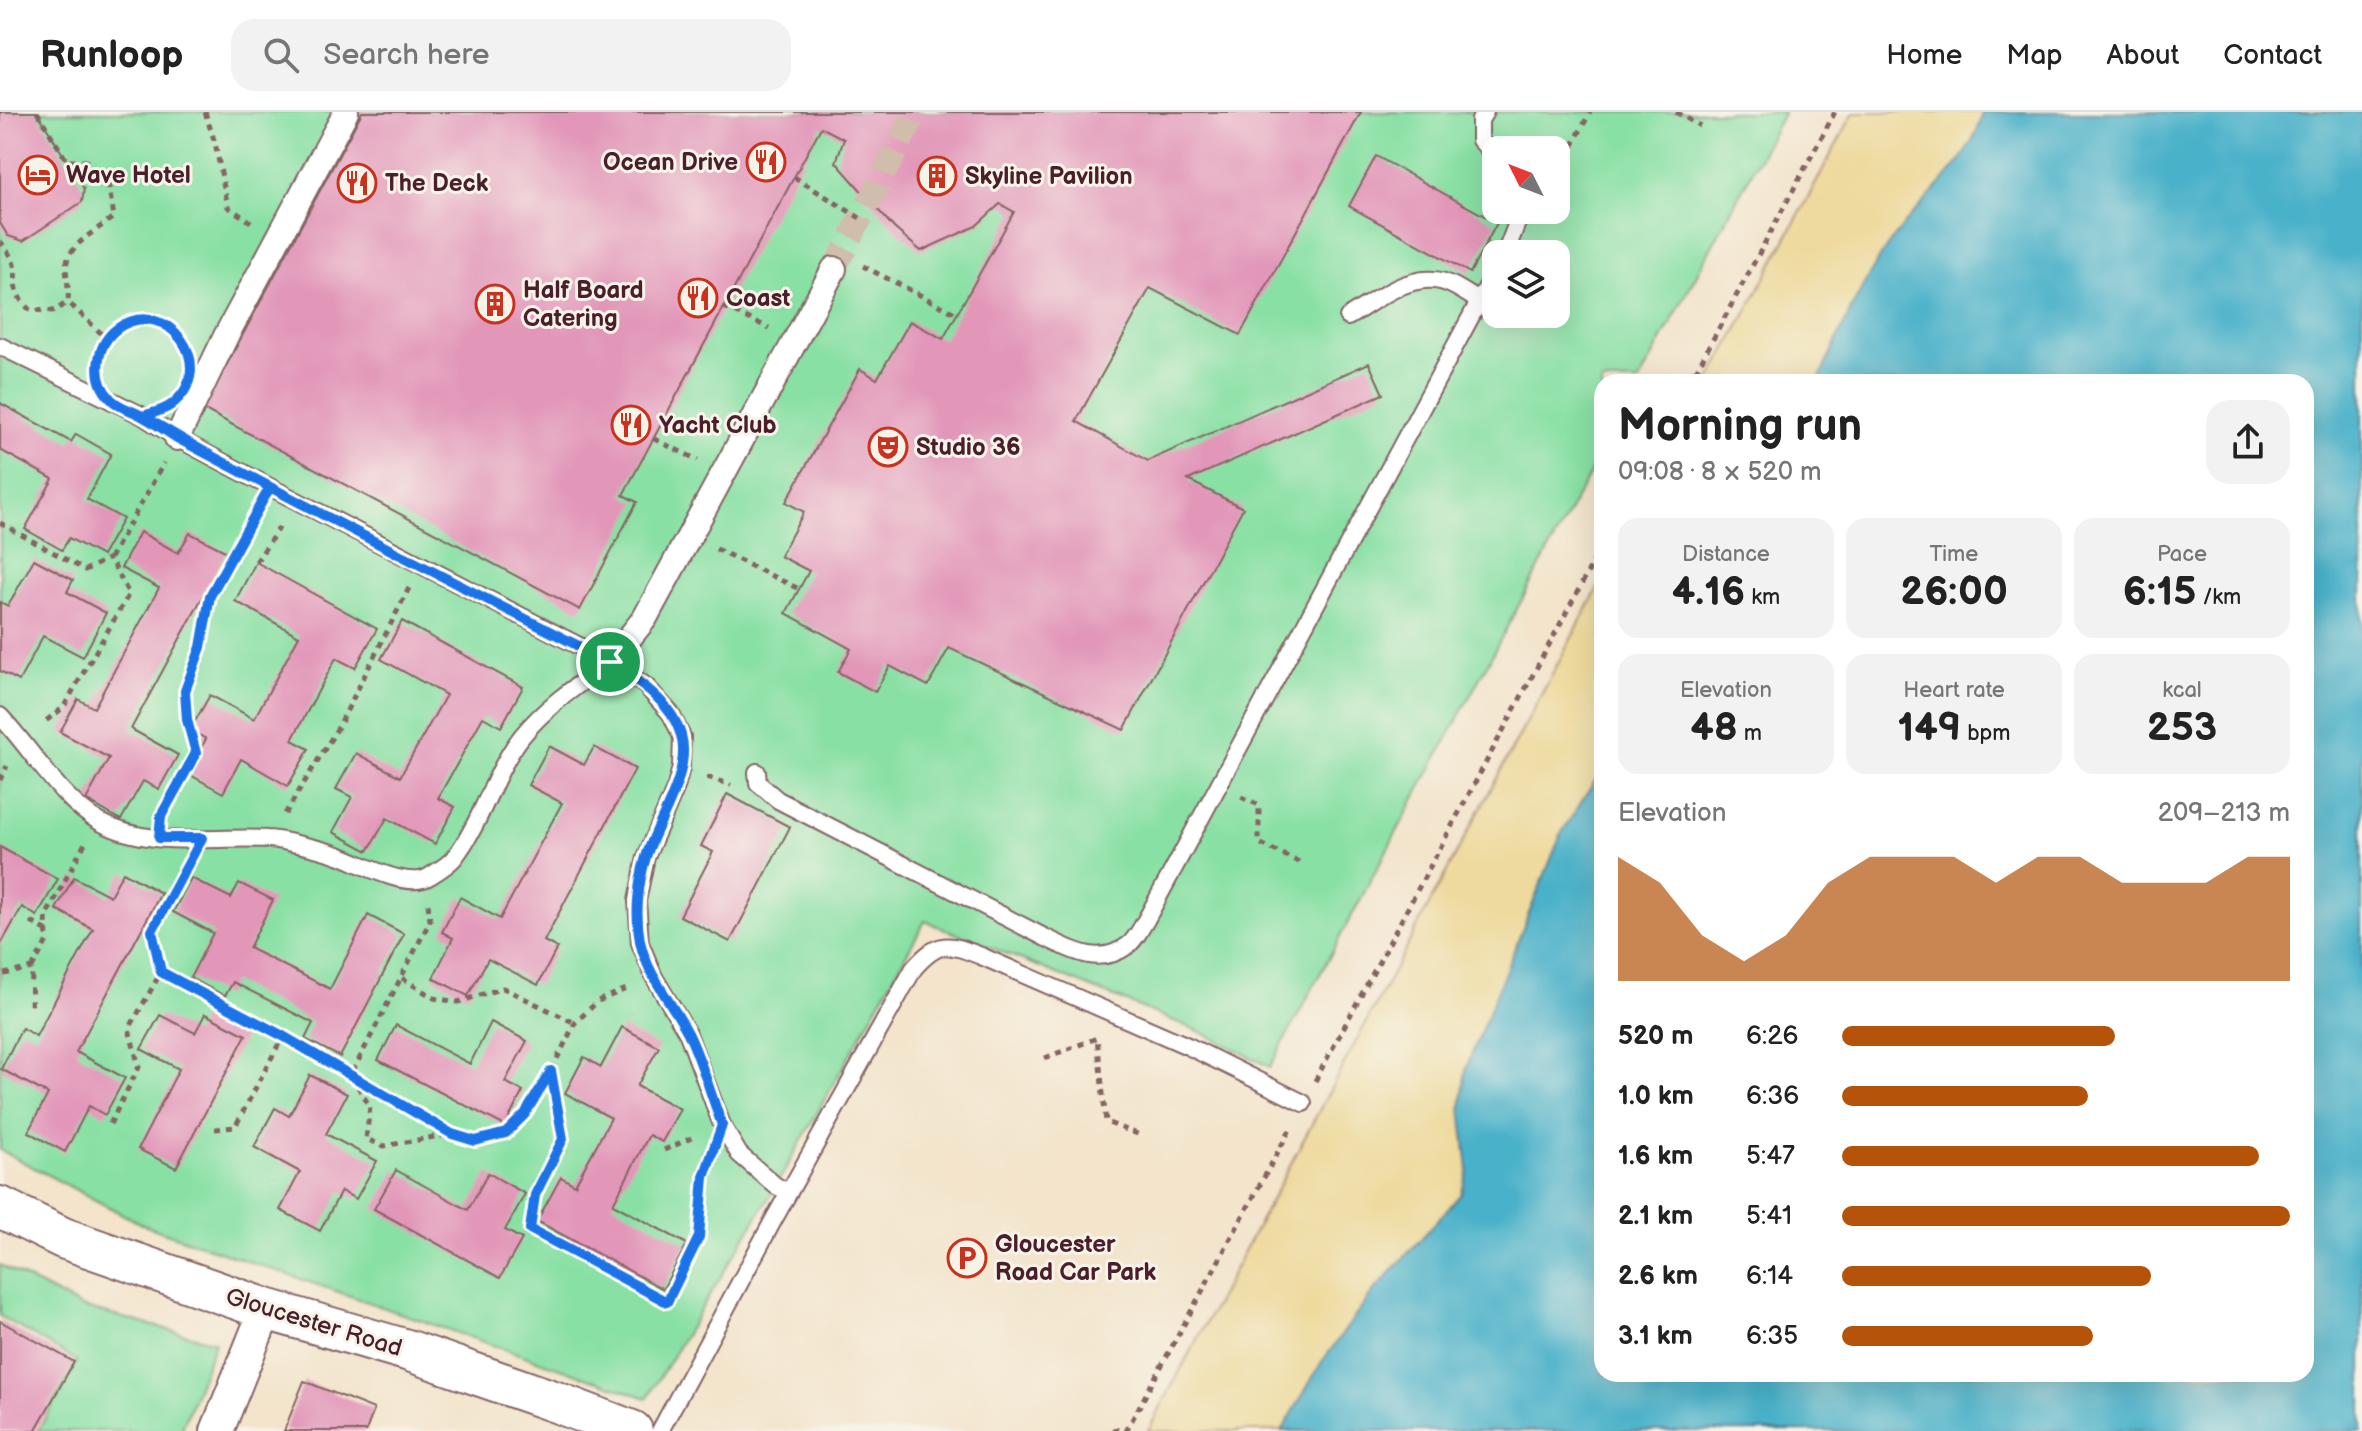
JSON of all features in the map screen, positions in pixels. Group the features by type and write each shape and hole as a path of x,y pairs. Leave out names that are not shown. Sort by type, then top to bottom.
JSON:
{"street":[{"path":"177,438 226,336 346,112"},
{"path":"610,662 645,618 795,341 844,265"},
{"name":"Gloucester Road","path":"0,1207 63,1238 266,1309 407,1350 632,1431"},
{"path":"217,1431 266,1309"}],"lane":[{"path":"1482,142 1480,120 1485,112"},
{"path":"1348,317 1414,282 1433,280 1450,284 1479,301"},
{"path":"757,772 758,783 778,800 1046,938 1083,955 1105,957 1129,945 1146,920 1482,296"},
{"path":"0,346 138,414 270,487 610,662 646,686 671,714 682,737 681,767 676,787 646,857 637,901 640,943 654,977 688,1034 722,1125 739,1154 776,1186 789,1192"},
{"path":"0,716 61,790 96,820 120,832 159,838 270,839 340,855 392,878 425,879 453,860 497,775 522,736 555,702 610,662"},
{"path":"660,1431 914,968 928,952 942,946 958,947 981,956 1149,1028 1303,1103"}],"path":[{"path":"37,112 67,161 86,161 108,184 114,216 103,227 79,241 66,266 68,302 107,339"},
{"path":"205,112 215,143 228,207 279,240"},
{"path":"1570,151 1590,112"},
{"path":"1676,112 1700,126"},
{"path":"1694,374 1835,112"},
{"path":"794,177 860,218"},
{"path":"0,241 13,260 14,286 21,301 30,310 54,311 68,302"},
{"path":"844,265 957,314"},
{"path":"724,307 795,341"},
{"path":"148,320 175,331 190,356 191,371 188,385 179,398 168,407 138,414 116,403 101,385 98,369 107,339 118,328 133,321 148,320"},
{"path":"0,523 85,570 110,558 177,438"},
{"path":"654,439 724,472"},
{"path":"159,838 161,816 196,753 187,720 185,691 201,647 210,596 270,487"},
{"path":"256,562 297,501"},
{"path":"689,536 799,589"},
{"path":"21,739 63,708 129,594 110,558"},
{"path":"1113,1431 1127,1429 1594,561"},
{"path":"270,839 340,724 421,565"},
{"path":"1218,787 1259,805 1259,843 1303,864"},
{"path":"31,1011 32,968 47,941 46,916 96,820"},
{"path":"110,1124 139,1067 129,1029 161,972 152,931 202,838"},
{"path":"351,1075 430,921 425,879"},
{"path":"31,922 48,932"},
{"path":"4,974 32,968"},
{"path":"161,972 283,1036 452,1134 475,1141 506,1133 525,1114 575,1023 598,1001 654,977"},
{"path":"402,978 434,998 458,1002 503,988 575,1023"},
{"path":"215,1129 235,1127 283,1036"},
{"path":"1045,1058 1097,1038 1106,1122 1143,1136"},
{"path":"551,1071 563,1139 535,1195 530,1229 667,1302 699,1237 704,1177 722,1125"},
{"path":"351,1075 370,1107 366,1139 384,1146 452,1134"},
{"path":"664,1150 722,1125"}],"green space":[{"path":"0,112 1784,112 1643,374 1594,374 1594,466 1270,1067 1199,1031 925,921 776,1186 647,1398 143,1225 0,1150"},
{"path":"0,1265 81,1307 215,1342 181,1431 38,1431 77,1361 0,1316"}],"sand":[{"path":"1854,112 2313,112 2173,374 1713,374"},
{"path":"1594,596 1594,1382 1629,1382 1793,1431 1148,1431"}],"water":[{"path":"1983,112 2362,112 2362,1431 1282,1431 1321,1363 1374,1291 1461,1194 1468,1170 1461,1108 1466,1068 1562,832 1594,782 1594,1382 2314,1382 2314,374 1822,374 1851,309 1880,257 1957,164 1977,130"}],"building":[{"name":"Wave Hotel","path":"0,112 37,112 84,189 82,202 23,241 8,236 0,223"},
{"path":"362,112 1361,112 1240,335 1150,288 1076,421 1148,461 1369,363 1383,394 1188,480 1243,508 1124,730 949,648 928,686 890,666 875,692 838,672 851,649 786,613 809,571 780,556 804,512 786,502 860,369 877,379 910,321 943,339 1014,212 1000,204 976,226 921,251 894,228 836,162 844,139 821,127 623,495 637,502 580,610 203,409"},
{"path":"1376,156 1482,215 1482,224 1496,224 1488,240 1482,240 1482,251 1470,273 1349,206"},
{"path":"0,403 71,442 76,434 111,454 87,499 123,519 102,556 69,538 62,550 25,529 53,479 0,450"},
{"path":"140,532 178,553 190,533 227,552 131,729 178,755 159,789 143,781 121,820 86,800 109,758 60,732 78,699 94,708 159,588 121,568"},
{"path":"34,559 73,580 67,592 106,613 83,657 43,636 19,681 0,671 0,602 8,606"},
{"path":"256,562 377,629 355,668 336,658 292,740 309,749 288,786 241,759 223,793 187,773 206,739 190,730 210,695 254,719 299,636 235,601"},
{"path":"402,621 523,687 501,727 483,717 438,798 455,807 435,844 387,818 368,851 333,832 352,797 336,789 356,753 400,777 446,695 381,659"},
{"path":"549,746 584,765 594,747 635,769 544,941 557,948 538,985 488,959 468,996 433,978 453,938 442,932 460,897 500,919 562,803 528,785"},
{"path":"727,794 790,827 730,942 680,916 713,852 701,846"},
{"path":"0,847 58,879 37,916 22,907 0,946"},
{"path":"123,872 161,893 76,1052 125,1078 105,1115 89,1106 65,1152 28,1132 48,1094 1,1069 22,1028 36,1036 93,929 56,909 74,877 110,896"},
{"path":"191,878 231,898 239,883 273,900 249,948 330,989 368,915 404,934 340,1057 305,1039 313,1023 233,982 225,996 190,978 213,933 173,912"},
{"path":"205,1014 246,1035 176,1168 138,1149 179,1069 141,1049 160,1015 195,1033"},
{"path":"491,1022 527,1041 505,1082 523,1091 505,1126 378,1060 396,1025 470,1064"},
{"path":"622,1027 659,1047 637,1086 680,1109 662,1142 649,1135 613,1204 687,1244 663,1289 537,1221 561,1177 575,1185 611,1118 565,1093 584,1057 601,1067"},
{"path":"310,1075 347,1094 326,1134 377,1161 356,1199 341,1191 320,1231 280,1210 300,1172 254,1147 275,1108 289,1116"},
{"path":"396,1170 468,1210 488,1173 525,1194 505,1230 522,1239 500,1278 374,1209"},
{"path":"0,1321 74,1362 35,1431 0,1431"},
{"path":"304,1381 374,1409 366,1431 284,1431"}],"tunnel":[{"path":"834,269 916,112"}],"place":[{"name":"Ocean Drive","path":"766,162"},
{"name":"Wave Hotel","path":"38,175"},
{"name":"Skyline Pavilion","path":"937,176"},
{"name":"The Deck","path":"357,183"},
{"name":"Coast","path":"698,298"},
{"name":"Half Board Catering","path":"495,304"},
{"name":"Yacht Club","path":"631,425"},
{"name":"Studio 36","path":"888,447"},
{"name":"Gloucester Road Car Park","path":"967,1258"}],"route":[{"path":"610,662 270,487 177,438 116,403 101,385 98,369 107,339 118,328 133,321 148,320 175,331 190,356 188,385 168,407 143,416 177,438 270,487 210,596 201,647 185,691 187,720 196,753 161,816 159,838 202,838 152,931 161,972 283,1036 452,1134 475,1141 506,1133 525,1114 551,1071 563,1139 535,1195 530,1229 667,1302 699,1237 704,1177 722,1125 688,1034 654,977 640,943 637,901 646,857 676,787 681,767 682,737 671,714 646,686 610,662"}]}
